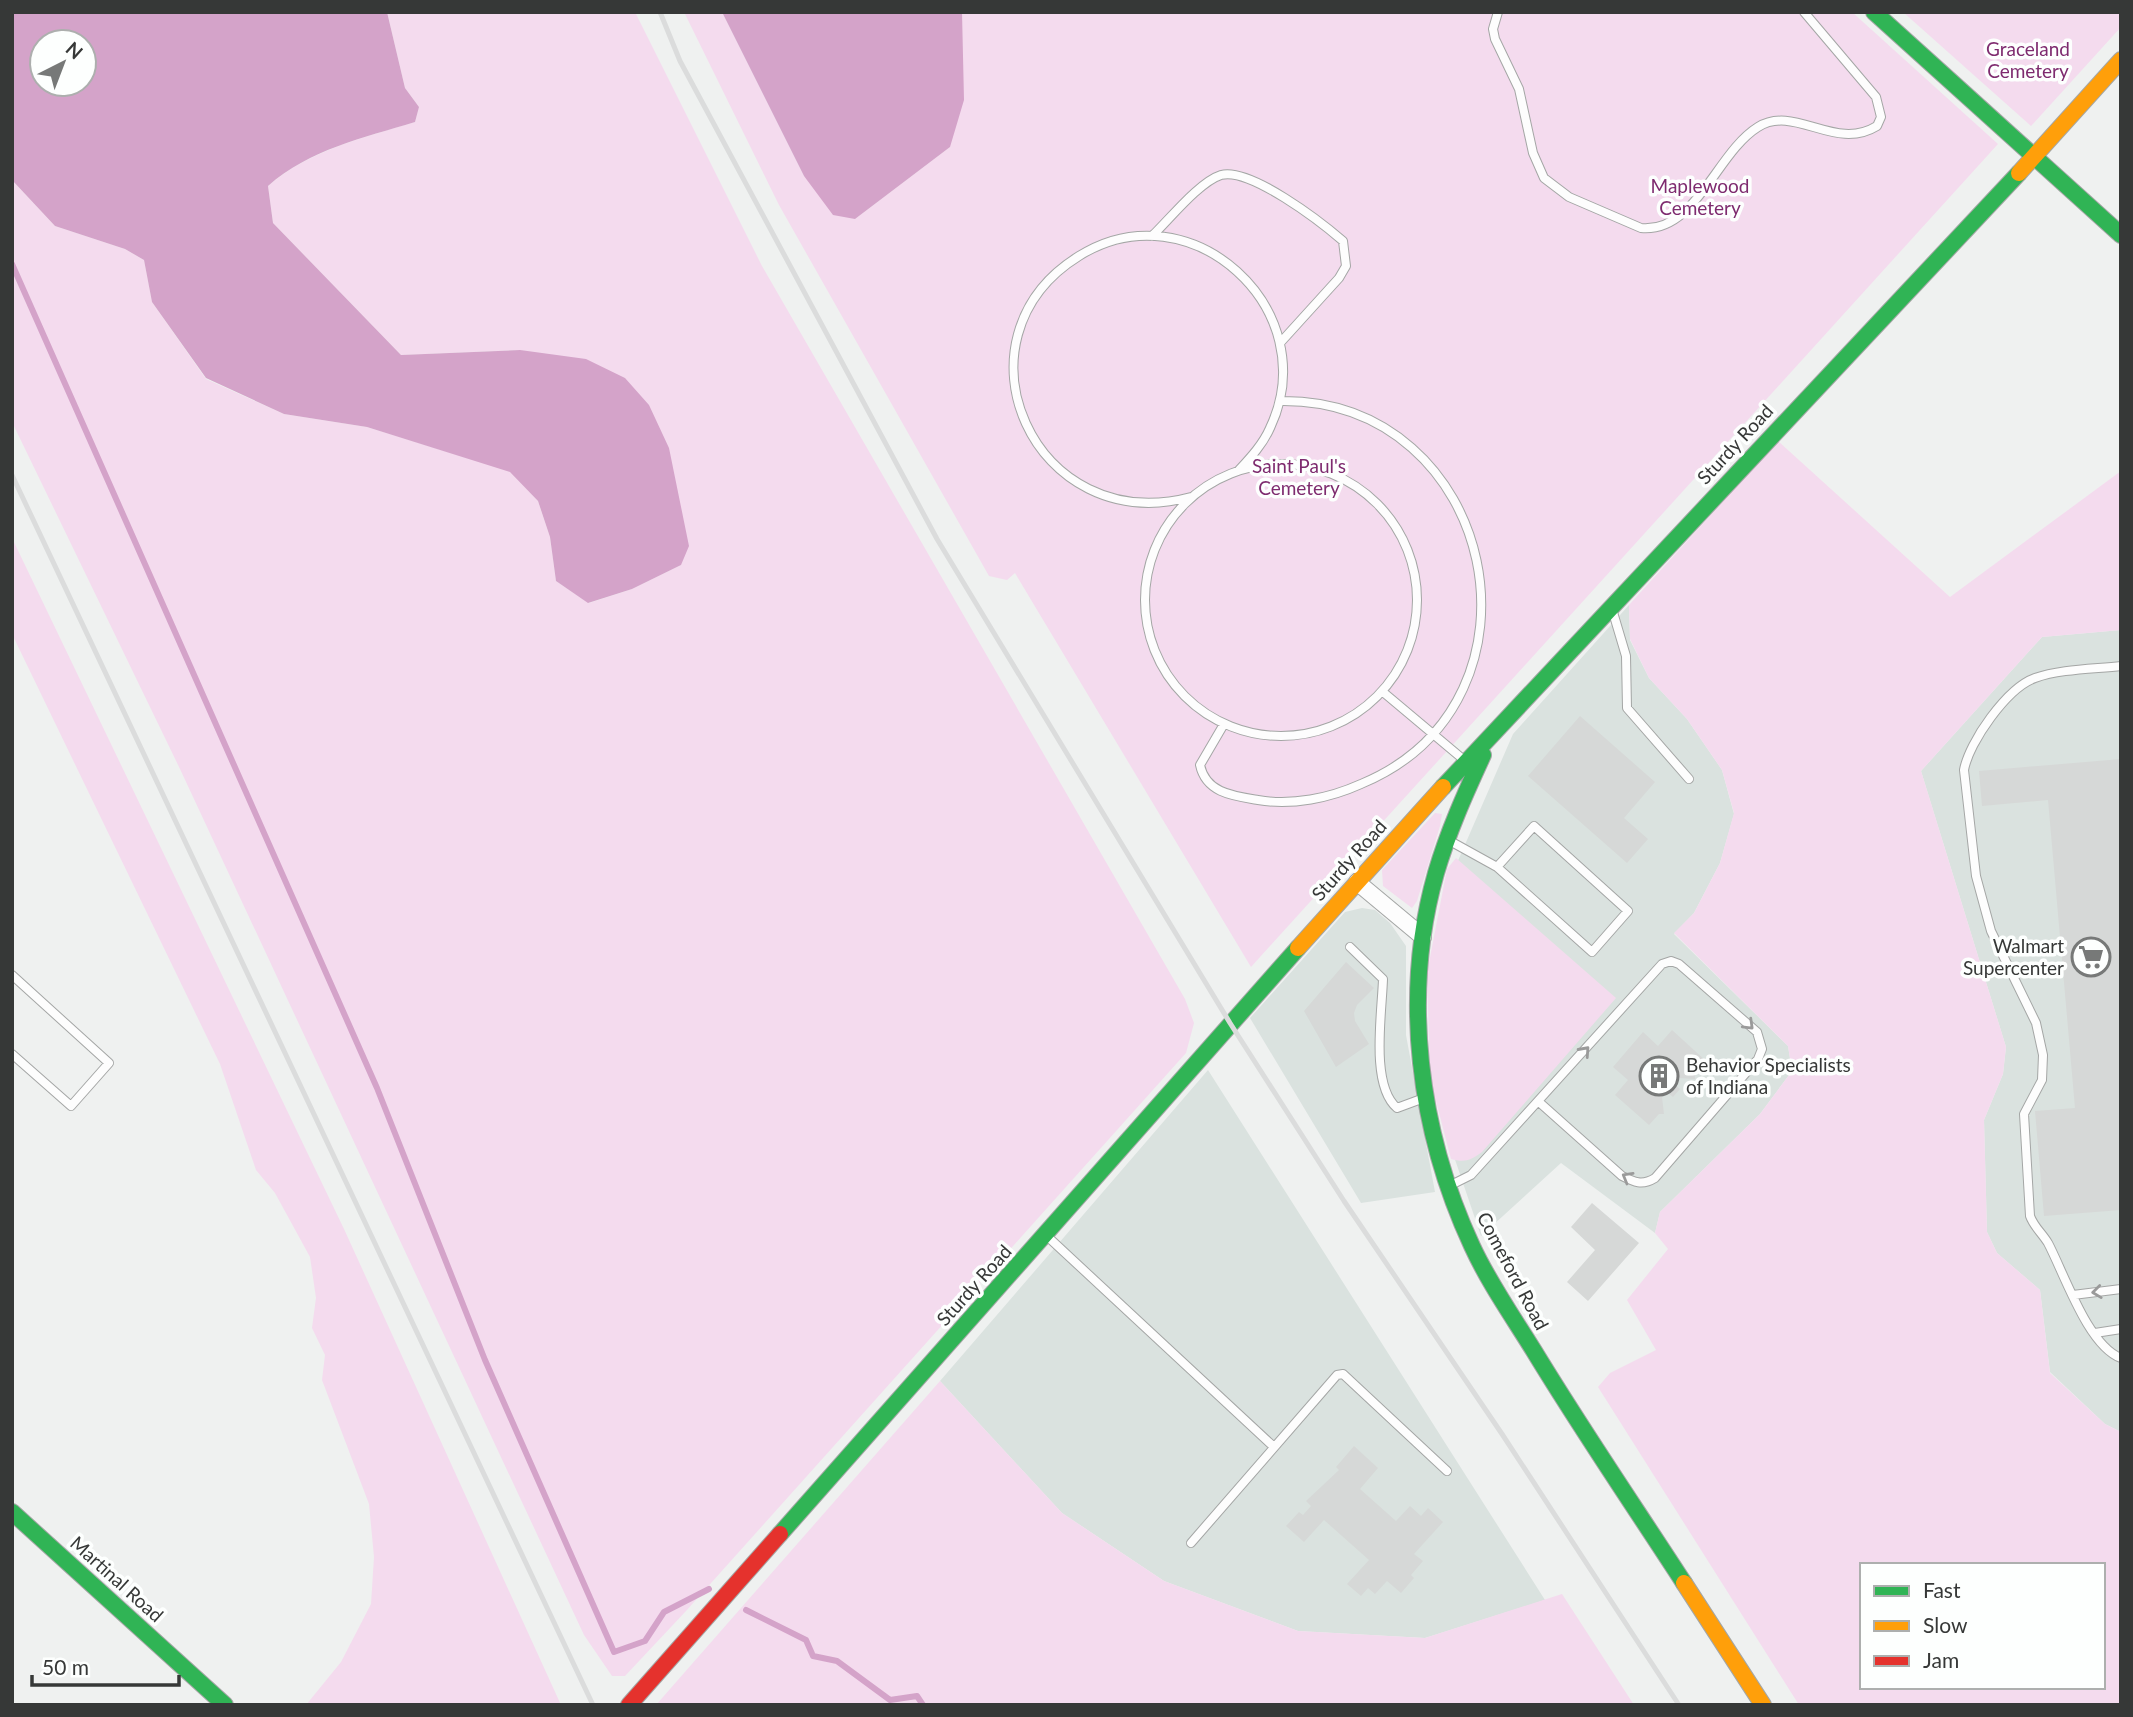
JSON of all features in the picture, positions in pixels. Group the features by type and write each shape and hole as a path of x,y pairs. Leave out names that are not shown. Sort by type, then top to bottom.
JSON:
{"street":[{"path":"1874,12 2121,235"},
{"name":"Sturdy Road","path":"629,1705 1164,1098 1499,724 2034,157 2121,60"},
{"name":"Comeford Road","path":"1499,724 1472,775 1447,840 1434,883 1423,937 1418,986 1417,1047 1424,1098 1448,1186 1469,1241 1545,1371 1763,1705"},
{"path":"1357,882 1423,937"},
{"name":"Martinal Road","path":"12,1512 225,1705"}],"lane":[{"path":"1498,12 1493,29 1495,39 1519,89 1533,153 1544,178 1569,197 1641,228 1653,229 1676,221 1746,137 1769,122 1799,123 1839,135 1854,135 1877,126 1881,117 1875,97 1804,12"},
{"path":"1152,236 1208,182 1222,175 1239,175 1254,180 1329,229 1343,242 1346,266 1339,278 1280,343"},
{"path":"1152,236 1187,242 1229,263 1258,292 1268,308 1280,343 1283,379 1280,401 1271,428 1258,449 1239,470 1193,496 1165,504 1136,504 1092,492 1069,478 1035,441 1019,405 1015,386 1017,341 1023,322 1044,285 1062,268 1100,245 1122,239 1152,236"},
{"path":"1224,723 1200,765 1202,775 1211,787 1230,795 1263,801 1305,801 1342,793 1378,778 1405,760 1432,734 1464,686 1477,650 1483,613 1481,573 1473,539 1460,507 1426,460 1402,439 1374,422 1339,408 1306,400 1280,401"},
{"path":"1193,496 1176,514 1154,551 1147,582 1146,616 1154,646 1166,672 1183,694 1224,723 1268,736 1297,736 1347,720 1383,692 1405,658 1417,609 1416,582 1411,559 1392,521 1363,491 1320,470 1276,464 1239,470"},
{"path":"1611,606 1626,656 1626,708 1689,779"},
{"path":"2121,666 2037,677 2024,683 1981,730 1968,753 1964,770 1976,876 1992,931 2036,1023 2043,1055 2042,1080 2024,1114 2030,1216 2034,1226 2046,1240 2095,1334 2118,1357 2121,1365"},
{"path":"1383,692 1465,762"},
{"path":"1447,840 1497,867 1592,952 1629,911 1534,827 1497,867"},
{"path":"1350,947 1383,979 1380,1078 1389,1101 1397,1108 1424,1098"},
{"path":"1448,1186 1471,1175 1662,964 1671,961 1679,964 1751,1026 1761,1043 1758,1059 1655,1178 1646,1183 1636,1183 1622,1176 1539,1102"},
{"path":"12,975 109,1063 71,1106 12,1054"},
{"path":"1046,1235 1274,1447"},
{"path":"2073,1295 2121,1289"},
{"path":"2095,1334 2121,1329"},
{"path":"1191,1543 1338,1375 1343,1374 1447,1471"}],"shaded area":[{"path":"12,12 387,12 405,88 419,107 415,122 338,146 284,173 268,186 273,223 401,355 520,350 586,359 625,378 649,405 669,448 689,546 681,565 632,589 588,603 556,581 550,537 538,501 510,472 367,427 284,414 206,378 152,302 144,260 125,249 55,226 12,180"},
{"path":"722,12 962,12 964,100 950,147 855,219 833,215 804,176"},
{"path":"1629,605 1630,640 1649,678 1687,719 1722,770 1734,814 1720,863 1694,913 1674,934 1788,1046 1792,1071 1760,1114 1660,1212 1655,1233 1561,1163 1481,1236 1447,1136 1444,893 1513,734"},
{"path":"2121,630 2121,1432 2105,1424 2050,1372 2040,1290 1997,1253 1987,1232 1984,1120 2003,1074 2006,1047 1921,771 2042,637"},
{"path":"1362,908 1375,910 1390,923 1406,946 1406,1035 1435,1192 1361,1203 1250,1018 1345,912"},
{"path":"1208,1070 1545,1600 1425,1638 1298,1631 1164,1581 1062,1513 940,1381"}],"green space":[{"path":"387,12 635,12 762,266 1185,999 1194,1023 1186,1053 625,1676 612,1676 584,1635 180,769 12,422 12,180 55,226 125,249 144,260 152,302 206,379 284,414 367,427 510,471 538,501 550,537 556,581 589,603 632,589 681,565 520,350 401,355 273,223 268,186 284,174 337,146 415,122 419,107 405,88"},
{"name":"Saint Paul's Cemetery","path":"684,12 722,12 804,176 855,219 950,147 926,12 1852,12 1998,144 1251,967 1015,573 1007,580 989,576 779,205"},
{"name":"Graceland Cemetery","path":"1903,12 2121,12 2121,27 2031,126"},
{"path":"1778,441 1950,597 2121,471 2121,630 2042,637 1921,771 2006,1047 2003,1074 1984,1120 1987,1232 1997,1253 2040,1290 2050,1373 2105,1424 2121,1432 2121,1705 1799,1705 1598,1387 1610,1373 1656,1350 1627,1300 1668,1249 1655,1233 1660,1212 1760,1114 1792,1071 1788,1046 1674,933 1694,913 1720,863 1734,813 1722,770 1687,719 1649,678 1630,639 1629,605"},
{"path":"12,538 344,1229 561,1705 306,1705 341,1662 371,1604 374,1557 369,1504 322,1380 325,1355 312,1328 316,1298 310,1257 275,1193 256,1170 220,1064 12,634"},
{"path":"1435,813 1442,814 1440,826 1417,901 1412,908 1383,886 1382,870"},
{"path":"1456,858 1616,998 1482,1152 1464,1161 1451,1159 1430,1078 1427,973 1447,869"},
{"path":"940,1381 1062,1513 1164,1581 1298,1631 1425,1638 1562,1594 1634,1705 656,1705"}],"building":[{"path":"1580,716 1655,782 1624,818 1648,839 1627,863 1528,776"},
{"name":"Walmart Supercenter","path":"2121,759 2121,1210 2044,1216 2035,1111 2075,1108 2048,800 1982,806 1979,771"},
{"path":"1346,962 1374,988 1357,1005 1354,1013 1355,1021 1369,1044 1336,1067 1304,1011"},
{"name":"Behavior Specialists of Indiana","path":"1672,1030 1706,1061 1695,1073 1695,1079 1679,1078 1674,1084 1680,1089 1673,1097 1667,1092 1662,1097 1664,1114 1659,1114 1649,1125 1615,1095 1628,1080 1613,1067 1643,1032 1658,1046"},
{"path":"1592,1203 1639,1243 1588,1301 1567,1282 1595,1250 1571,1227"},
{"path":"1354,1446 1378,1468 1360,1489 1396,1521 1410,1506 1421,1516 1428,1508 1443,1522 1414,1554 1423,1561 1411,1575 1414,1578 1401,1593 1387,1581 1375,1594 1368,1588 1361,1596 1347,1584 1369,1560 1324,1520 1304,1542 1286,1526 1299,1512 1303,1515 1311,1506 1306,1501 1339,1470 1336,1467"}],"waterway":[{"path":"12,264 377,1088 485,1360 614,1652 645,1641 664,1612 709,1589"},
{"path":"746,1610 806,1640 813,1656 837,1661 890,1700 917,1696 923,1705"}],"railway":[{"path":"660,12 680,61 937,539 1230,1023 1344,1201 1502,1434 1679,1705"},
{"path":"12,475 593,1705"}],"traffic: fast":[{"path":"1874,12 2121,235"},
{"path":"1443,787 2019,173"},
{"path":"1483,755 1451,828 1436,873 1425,920 1419,967 1421,1063 1439,1157 1472,1246 1501,1300 1684,1583"},
{"path":"780,1534 1298,948"},
{"path":"12,1512 225,1705"}],"traffic: slow":[{"path":"2019,173 2121,60"},
{"path":"1298,948 1443,787"},
{"path":"1684,1583 1763,1705"}],"traffic: jam":[{"path":"629,1705 780,1534"}],"place":[{"name":"Walmart Supercenter","path":"2091,957"},
{"name":"Behavior Specialists of Indiana","path":"1659,1076"}],"park label":[{"name":"Maplewood Cemetery","path":"1700,197"}]}
